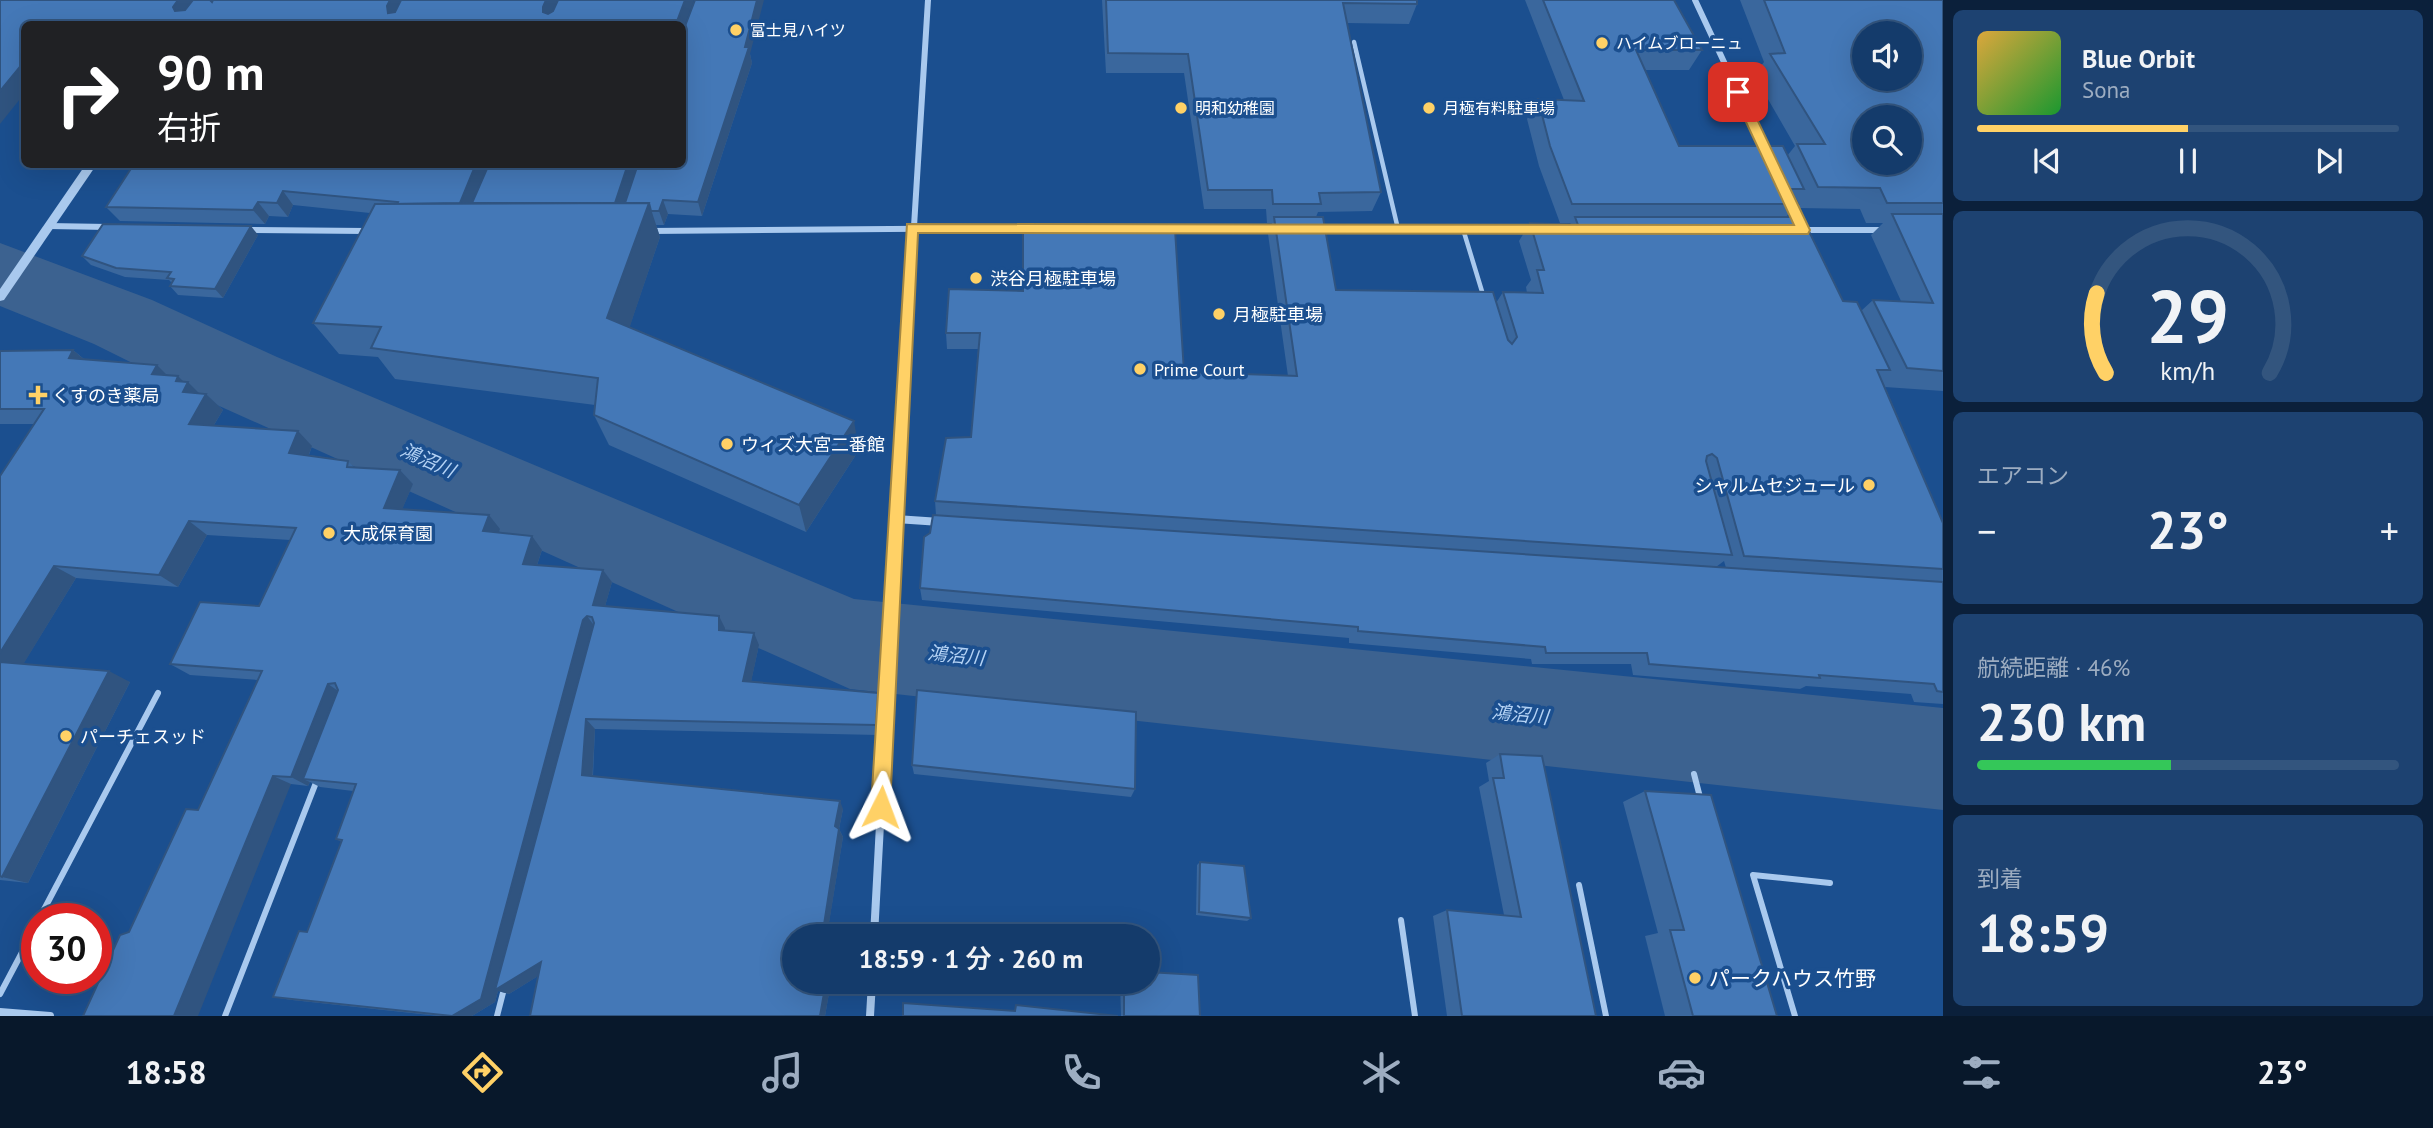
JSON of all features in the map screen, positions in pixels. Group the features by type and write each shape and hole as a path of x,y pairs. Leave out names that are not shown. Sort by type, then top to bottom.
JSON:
{"street":[{"path":"875,924 912,228 928,0"},
{"path":"1695,0 1769,158"},
{"path":"0,297 89,168"},
{"path":"1798,218 1809,243"},
{"path":"48,226 116,228"},
{"path":"635,231 1037,228"},
{"path":"1065,228 1287,229"},
{"path":"238,229 374,232"},
{"path":"1315,229 1545,230"},
{"path":"1790,230 1887,230"},
{"path":"896,519 951,523"},
{"path":"870,1016 871,994"},
{"path":"0,1012 50,1016"}],"lane":[{"path":"1354,42 1398,229"},
{"path":"1463,229 1486,305"},
{"path":"47,903 158,693"},
{"path":"1694,774 1705,814"},
{"path":"225,1016 319,775"},
{"path":"1794,1016 1753,875 1830,883"},
{"path":"1579,885 1605,1016"},
{"path":"1401,920 1415,1016"},
{"path":"0,994 21,954"},
{"path":"497,1016 508,976"}],"building":[{"path":"0,0 178,0 173,7 175,11 185,10 193,0 390,0 388,13 395,12 401,0 546,0 543,12 548,14 553,11 558,0 685,0 677,21 21,21 21,66 0,91"},
{"path":"695,0 757,0 745,47 749,47 698,202 663,200 659,211 651,211 649,203 625,203 637,168 686,168 686,24"},
{"path":"1106,0 1417,0 1417,4 1343,3 1381,192 1319,193 1321,204 1273,204 1272,190 1208,190 1188,54 1108,53"},
{"path":"1543,0 1674,0 1702,50 1636,50 1679,146 1783,146 1804,189 1790,189 1798,204 1572,204 1550,146 1538,99 1584,101"},
{"path":"1764,0 1943,0 1943,203 1887,203 1880,188 1818,187 1797,144 1825,144 1770,54 1785,53"},
{"path":"131,168 474,168 460,203 397,204 398,202 283,191 277,203 258,202 253,210 106,207"},
{"path":"487,168 627,168 615,203 472,203"},
{"path":"649,203 607,318 854,421 799,505 594,415 598,378 371,348 381,327 313,323 375,204"},
{"path":"1892,214 1943,214 1943,371 1907,368 1873,300 1933,303"},
{"path":"1274,217 1323,217 1336,290 1493,292 1508,340 1512,344 1517,337 1503,292 1543,293 1537,270 1544,270 1530,223 1578,225 1575,217 1802,217 1843,301 1857,302 1890,370 1877,370 1943,523 1943,569 1744,556 1717,458 1712,454 1707,456 1706,461 1732,555 935,501 946,438 971,437 980,333 946,333 949,289 1023,291 1023,225 1175,229 1184,372 1297,376"},
{"path":"103,224 251,226 215,289 170,286 174,279 167,278 171,272 116,268 82,256"},
{"path":"73,350 69,358 157,365 152,374 178,376 176,381 188,382 183,392 206,394 189,424 298,431 289,453 348,461 347,467 400,470 384,508 489,515 483,531 532,536 523,564 603,570 593,605 719,616 719,630 754,633 743,681 878,693 876,725 586,719 582,775 840,801 835,826 839,829 824,924 782,924 782,994 824,994 820,1016 530,1016 541,962 495,990 594,623 592,617 587,616 583,620 481,999 452,1016 273,997 299,931 307,932 342,840 336,839 356,784 303,779 338,690 335,683 328,684 291,777 273,776 174,1016 83,1016 93,994 112,994 112,953 120,935 129,932 186,809 198,810 262,671 170,664 200,602 259,606 296,528 189,521 159,575 54,566 0,653 0,476 44,409 0,409 0,351"},
{"path":"933,515 1943,582 1943,692 1937,691 1934,684 1649,664 1647,653 1546,653 1545,647 1358,631 1358,627 920,588 924,537 930,533"},
{"path":"0,662 109,671 2,877 0,876"},
{"path":"917,690 1136,712 1135,789 912,765"},
{"path":"1500,754 1542,756 1596,1016 1462,1016 1447,910 1521,917 1493,778 1504,778"},
{"path":"1645,791 1711,795 1777,1016 1693,1016 1670,930 1684,930"},
{"path":"1200,862 1244,866 1251,918 1199,912"},
{"path":"1160,973 1198,975 1200,1016 1124,1016 1124,994 1160,994"},
{"path":"903,1003 1015,1011 1016,1005 1118,1016 903,1016"}],"waterway":[{"name":"鴻沼川","path":"0,273 123,322 247,381 850,644 1943,759"}],"place":[{"name":"富士見ハイツ","path":"736,30"},
{"name":"ハイムブローニュ","path":"1602,43"},
{"name":"明和幼稚園","path":"1181,108"},
{"name":"月極有料駐車場","path":"1429,108"},
{"name":"渋谷月極駐車場","path":"976,278"},
{"name":"月極駐車場","path":"1219,314"},
{"name":"Prime Court","path":"1140,369"},
{"name":"くすのき薬局","path":"38,395"},
{"name":"ウィズ大宮二番館","path":"727,444"},
{"name":"シャルムセジュール","path":"1869,485"},
{"name":"大成保育園","path":"329,533"},
{"name":"パーチェスッド","path":"66,736"},
{"name":"パークハウス竹野","path":"1695,978"}],"route":[{"path":"881,807 912,228 1803,230 1738,92"}]}
